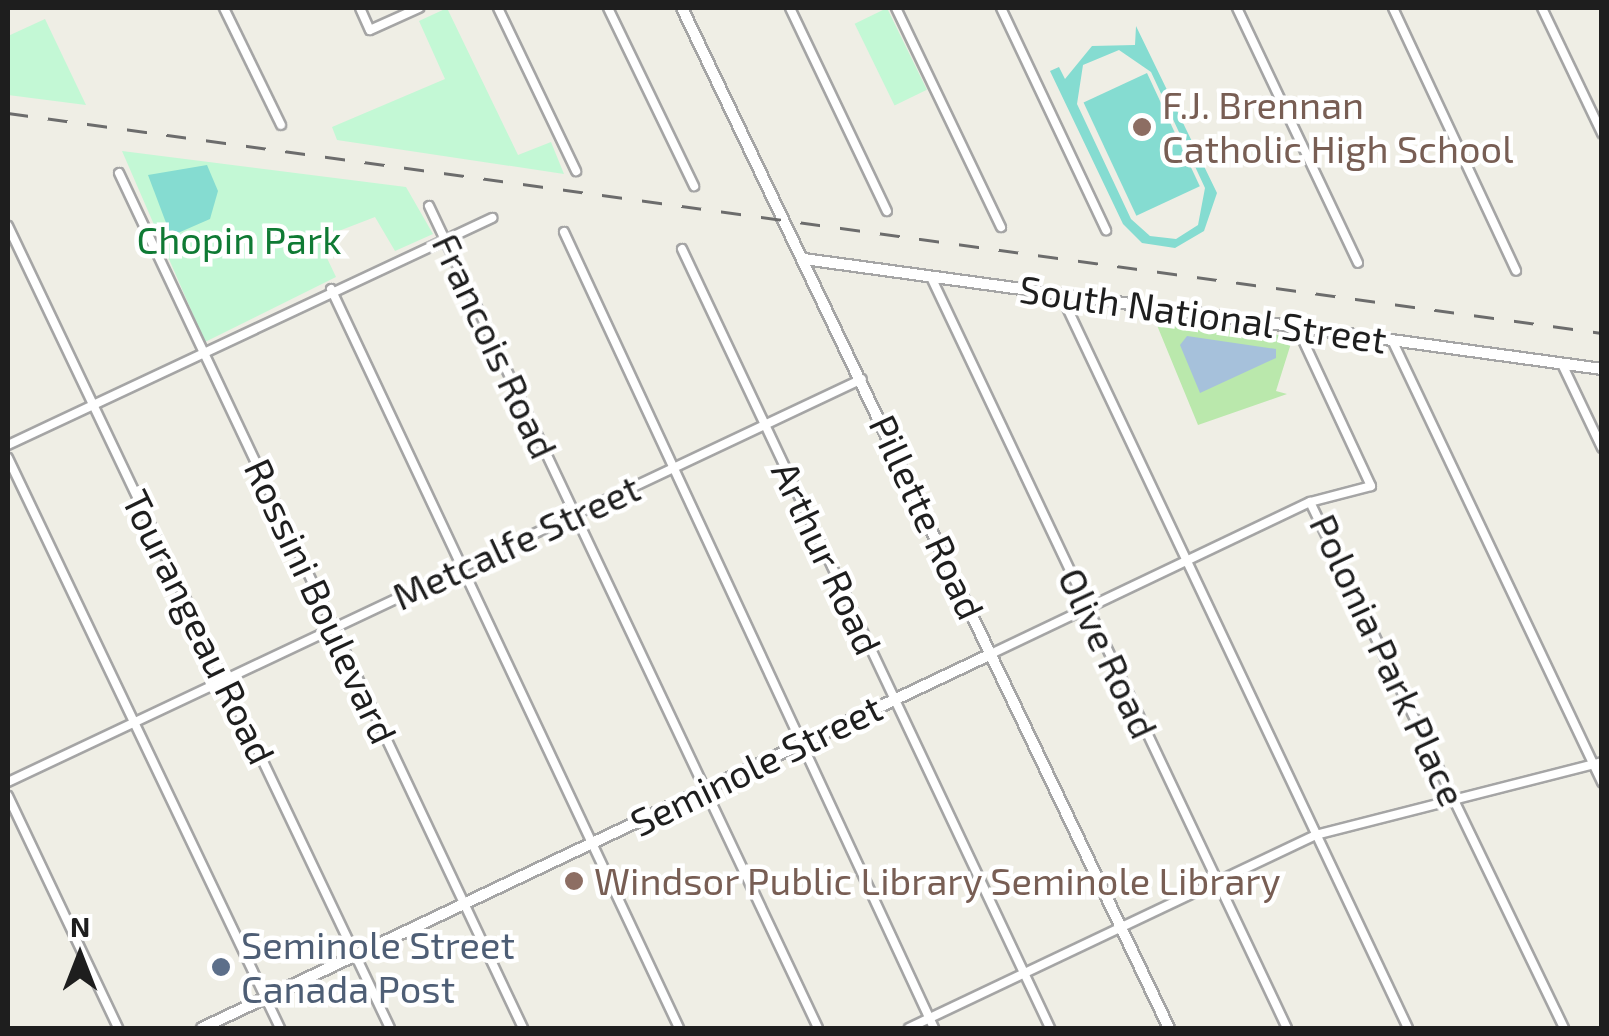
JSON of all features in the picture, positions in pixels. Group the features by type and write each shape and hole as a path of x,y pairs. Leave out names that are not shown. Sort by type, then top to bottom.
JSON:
{"street":[{"path":"224,8 280,125"},
{"path":"360,8 370,30 419,8"},
{"path":"498,8 576,172"},
{"path":"608,8 694,186"},
{"name":"Pillette Road","path":"682,8 1170,1028"},
{"path":"790,8 887,211"},
{"path":"896,8 1001,226"},
{"path":"1001,8 1106,230"},
{"path":"1237,8 1358,263"},
{"path":"1392,8 1516,272"},
{"path":"1542,8 1602,133"},
{"name":"Rossini Boulevard","path":"119,173 523,1028"},
{"name":"Francois Road","path":"429,206 818,1028"},
{"path":"8,445 443,236 492,218"},
{"name":"Tourangeau Road","path":"8,226 390,1028"},
{"path":"564,232 670,469 934,1028"},
{"name":"Arthur Road","path":"682,249 1050,1028"},
{"name":"South National Street","path":"804,259 1602,369"},
{"name":"Olive Road","path":"932,277 1287,1028"},
{"path":"330,289 680,1028"},
{"path":"1061,294 1408,1028"},
{"name":"Polonia Park Place","path":"1297,327 1371,486 1310,502 1564,1028"},
{"path":"1392,340 1597,764 1602,782"},
{"path":"1562,364 1602,448"},
{"name":"Metcalfe Street","path":"8,782 862,378"},
{"path":"8,458 280,1028"},
{"name":"Seminole Street","path":"202,1028 1310,502"},
{"path":"909,1028 1316,835 1597,764"},
{"path":"8,796 118,1028"}],"green space":[{"path":"447,8 518,155 551,142 564,174 337,140 332,127 445,79 419,21"},
{"path":"887,8 927,90 895,106 855,24"},
{"path":"45,19 86,105 8,95 8,36"},
{"name":"Chopin Park","path":"122,151 406,187 433,234 395,251 375,217 318,239 336,277 205,342"},
{"path":"1154,318 1293,337 1276,391 1287,394 1198,425"}],"shaded area":[{"path":"1136,26 1217,193 1204,231 1175,248 1142,243 1123,224 1050,71 1059,67 1065,79 1092,46 1135,45","holes":["1119,50 1151,72 1205,188 1198,225 1176,239 1150,236 1131,219 1077,104 1083,65"]},
{"path":"1147,73 1200,186 1136,216 1084,103"},
{"path":"207,165 218,191 210,219 171,236 148,175"},
{"path":"1187,336 1276,349 1276,358 1200,393 1180,345"}],"railway":[{"path":"8,113 1602,333"}],"place":[{"name":"F.J. Brennan Catholic High School","path":"1142,127"},
{"name":"Windsor Public Library Seminole Library","path":"574,881"},
{"name":"Seminole Street Canada Post","path":"221,967"}]}
